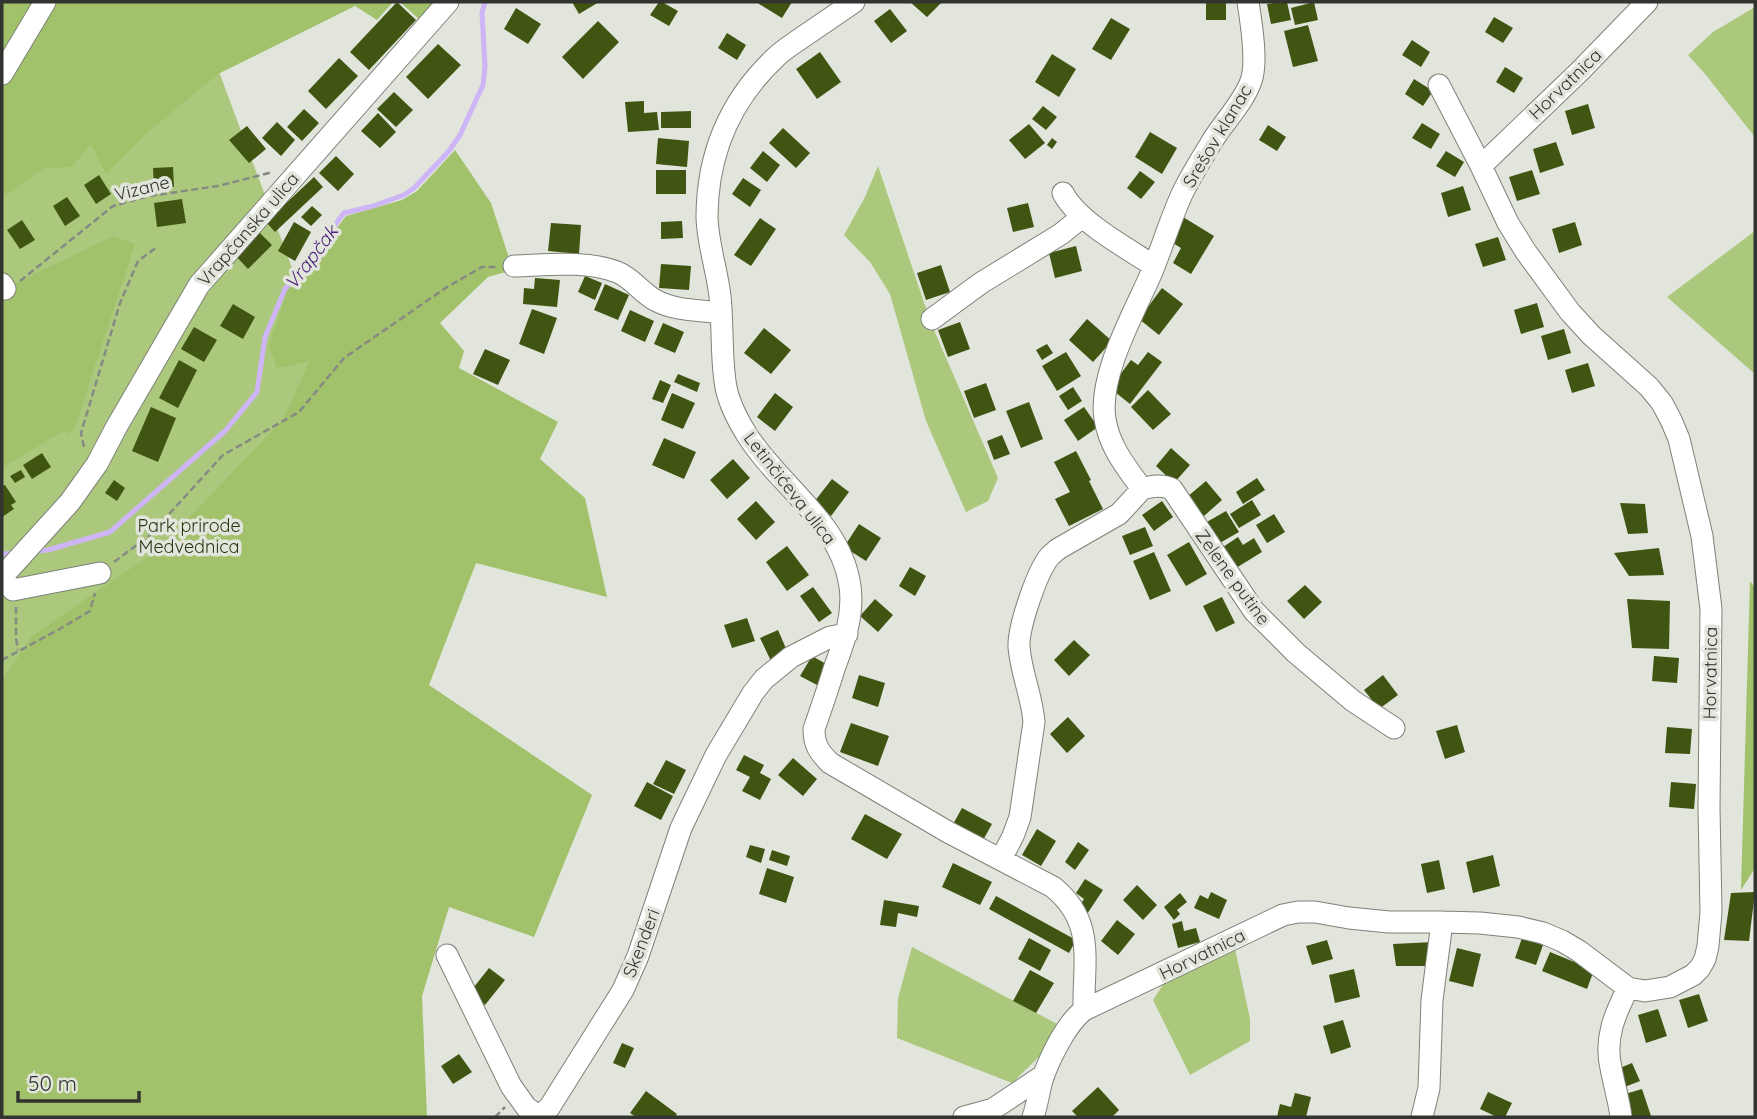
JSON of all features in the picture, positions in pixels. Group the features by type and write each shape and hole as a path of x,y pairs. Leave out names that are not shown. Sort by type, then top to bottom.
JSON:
{"street":[{"path":"2,74 45,2"},
{"name":"Vrapčanska ulica","path":"6,582 97,464 199,285 448,2"},
{"name":"Letinčićeva ulica","path":"854,2 777,56 734,107 723,128 713,160 707,220 720,294 725,382 731,405 746,433 759,453 810,508 836,545 850,584 851,604 847,634 814,729 814,742 821,755 830,763 948,832 1053,887 1068,901 1081,925 1086,948 1084,1010"},
{"name":"Srešov klanac","path":"1142,489 1117,454 1108,431 1104,405 1115,355 1182,194 1252,79 1254,62 1248,2"},
{"name":"Horvatnica","path":"1481,166 1647,2"},
{"name":"Horvatnica","path":"1033,1117 1044,1075 1066,1031 1084,1010 1283,915 1315,912 1389,922 1506,926 1542,933 1579,950 1628,988 1645,990 1670,987 1684,981 1700,968 1705,959 1711,912 1711,609 1702,536 1679,439 1662,403 1649,387 1591,335 1550,285 1508,223 1439,85"},
{"path":"1063,193 1069,204 1082,217 1154,266"},
{"path":"932,319 981,283 1062,234 1082,217"},
{"path":"514,266 570,264 601,268 618,272 659,303 721,313"},
{"name":"Zelene putine","path":"1142,489 1153,486 1172,489 1254,611 1296,653 1353,701 1394,728"},
{"path":"1002,859 1020,817 1034,722 1019,644 1022,625 1039,573 1050,555 1118,514 1142,489"},
{"path":"6,582 100,573"},
{"name":"Skenderi","path":"447,956 511,1086 526,1107 535,1114 542,1113 549,1108 623,990 638,956 681,828 716,755 753,692 764,679 791,657 830,637 847,634"},
{"path":"1422,1117 1429,1088 1433,1000 1442,922"},
{"path":"1621,1117 1608,1046 1617,1009 1628,988"},
{"name":"Horvatnica","path":"964,1117 993,1109 1044,1075"}],"path":[{"name":"Vizane","path":"4,286 22,280 113,206 149,196 218,186 272,173"},
{"path":"86,456 80,433 120,303 138,261 157,247"},
{"path":"2,660 90,611 100,573 149,536 223,455 299,412 344,358 482,267 514,266"},
{"path":"6,582 16,604 18,651"}],"green space":[{"name":"Park prirode Medvednica","path":"2,2 193,2 380,504 2,1117"},
{"path":"2,2 393,2 377,20 355,6 218,74 141,138 106,174 91,144 72,167 44,168 2,198"},
{"path":"400,2 434,2 419,19"},
{"path":"1755,7 1755,137 1688,55 1713,32"},
{"path":"455,150 491,203 513,270 488,277 440,323 464,351 459,368 558,422 540,459 585,498 607,597 476,563 429,685 592,795 534,937 449,907 422,996 427,1117 2,1117 2,680 32,636 159,549 282,421 310,361 277,368 269,345 287,292 346,216 402,200 417,191"},
{"path":"878,166 931,323 998,478 988,501 966,512 926,421 890,294 870,262 844,235"},
{"path":"1755,231 1755,374 1667,297"},
{"path":"113,236 135,244 74,430 68,434 65,430 2,468 2,290"},
{"path":"1750,581 1755,588 1755,868 1741,890"},
{"path":"1234,944 1250,1019 1250,1041 1190,1075 1153,1000 1168,977"},
{"path":"912,947 1061,1026 1046,1050 1012,1083 897,1038 898,998"}],"building":[{"path":"397,2 416,20 369,70 350,52"},
{"path":"572,2 599,2 579,14"},
{"path":"659,2 678,11 669,26 650,15"},
{"path":"756,2 792,2 782,18"},
{"path":"910,2 942,2 927,17"},
{"path":"1206,2 1226,2 1226,20 1206,20"},
{"path":"1287,2 1291,20 1271,24 1267,4"},
{"path":"1314,2 1318,20 1295,25 1291,8"},
{"path":"516,8 541,24 528,44 504,29"},
{"path":"890,9 907,31 891,43 874,21"},
{"path":"1494,17 1513,28 1503,43 1485,32"},
{"path":"1111,18 1130,29 1111,60 1092,49"},
{"path":"598,21 619,42 583,79 562,57"},
{"path":"1308,25 1318,61 1293,67 1284,31"},
{"path":"727,33 746,45 737,60 718,48"},
{"path":"1412,40 1430,52 1421,67 1402,55"},
{"path":"438,44 461,65 428,99 406,77"},
{"path":"820,52 841,82 817,99 796,69"},
{"path":"1052,54 1076,69 1059,97 1035,82"},
{"path":"339,58 358,76 326,109 308,91"},
{"path":"1505,67 1523,78 1514,93 1496,82"},
{"path":"1414,79 1433,91 1423,106 1405,94"},
{"path":"394,92 413,110 396,127 377,109"},
{"path":"644,101 644,113 657,112 659,130 628,132 625,102"},
{"path":"1588,104 1595,128 1572,135 1565,111"},
{"path":"1043,106 1057,117 1046,130 1032,119"},
{"path":"304,109 319,123 302,141 287,127"},
{"path":"691,111 691,128 661,128 661,112"},
{"path":"378,113 396,132 380,148 361,131"},
{"path":"277,122 295,140 281,156 262,138"},
{"path":"1422,123 1440,134 1431,149 1412,138"},
{"path":"1029,124 1045,143 1025,159 1009,140"},
{"path":"1268,125 1286,137 1277,151 1259,140"},
{"path":"247,126 266,149 249,163 229,140"},
{"path":"783,128 810,153 796,168 769,143"},
{"path":"1150,132 1177,148 1162,174 1135,157"},
{"path":"658,138 689,141 687,167 656,164"},
{"path":"1052,138 1057,142 1052,149 1047,145"},
{"path":"1556,142 1564,165 1540,173 1533,149"},
{"path":"763,151 780,165 767,182 750,168"},
{"path":"1446,151 1464,162 1455,177 1436,166"},
{"path":"336,156 354,174 338,191 319,173"},
{"path":"173,167 174,187 154,187 153,168"},
{"path":"656,170 686,170 686,194 656,194"},
{"path":"1532,170 1540,194 1517,201 1509,177"},
{"path":"1140,171 1155,182 1141,199 1127,188"},
{"path":"99,175 111,194 96,204 84,185"},
{"path":"314,177 323,187 275,232 266,222"},
{"path":"743,178 761,190 750,207 732,194"},
{"path":"1463,186 1471,210 1448,217 1441,193"},
{"path":"67,197 80,216 65,226 53,206"},
{"path":"182,199 186,223 157,227 154,203"},
{"path":"1028,203 1034,227 1013,232 1007,208"},
{"path":"312,206 322,215 311,226 301,217"},
{"path":"1183,217 1214,236 1191,274 1173,263 1181,248 1168,240"},
{"path":"760,218 776,229 751,266 734,255"},
{"path":"22,220 35,240 20,249 7,230"},
{"path":"682,221 683,238 661,239 661,222"},
{"path":"294,222 311,232 295,261 278,251"},
{"path":"1575,222 1582,245 1559,253 1552,229"},
{"path":"551,223 581,225 579,254 548,251"},
{"path":"258,231 272,245 248,269 234,254"},
{"path":"1498,237 1506,260 1483,267 1475,244"},
{"path":"1076,246 1082,271 1055,278 1049,253"},
{"path":"661,264 691,266 689,290 659,288"},
{"path":"941,265 950,292 926,300 917,273"},
{"path":"585,276 602,283 595,300 578,292"},
{"path":"535,278 560,280 557,307 523,304 524,288 534,289"},
{"path":"605,284 629,295 618,320 594,310"},
{"path":"1162,288 1183,304 1159,335 1139,319"},
{"path":"1537,303 1544,327 1521,334 1514,310"},
{"path":"233,304 255,317 243,339 220,326"},
{"path":"532,309 557,318 544,354 519,344"},
{"path":"630,310 654,321 645,342 621,331"},
{"path":"1087,319 1112,341 1093,362 1069,340"},
{"path":"960,322 970,349 948,357 938,330"},
{"path":"663,323 684,332 675,353 654,344"},
{"path":"194,327 217,340 204,362 181,349"},
{"path":"764,328 791,350 771,374 744,353"},
{"path":"1564,329 1571,353 1548,360 1541,336"},
{"path":"1047,344 1053,353 1042,360 1036,350"},
{"path":"485,349 510,360 498,385 473,374"},
{"path":"1066,352 1081,376 1057,391 1042,366"},
{"path":"1148,352 1162,362 1130,404 1110,388 1131,360 1138,365"},
{"path":"179,360 197,370 178,408 159,398"},
{"path":"1588,363 1595,386 1572,393 1565,370"},
{"path":"678,374 700,383 697,392 674,382"},
{"path":"660,380 671,385 663,403 652,399"},
{"path":"986,383 996,410 974,418 964,391"},
{"path":"1073,387 1082,401 1068,410 1059,396"},
{"path":"1148,390 1171,414 1153,430 1131,407"},
{"path":"672,393 695,403 683,429 661,420"},
{"path":"775,393 793,407 775,431 757,417"},
{"path":"1029,402 1043,439 1021,448 1006,411"},
{"path":"151,407 176,418 158,462 132,451"},
{"path":"1084,407 1098,427 1078,441 1064,420"},
{"path":"1002,435 1010,454 994,460 987,441"},
{"path":"664,438 696,452 684,479 652,465"},
{"path":"1171,448 1190,465 1174,483 1156,466"},
{"path":"1076,451 1103,509 1069,526 1055,499 1070,492 1054,462"},
{"path":"42,453 51,467 32,479 23,465"},
{"path":"733,459 750,478 727,499 710,480"},
{"path":"21,470 25,477 15,483 10,476"},
{"path":"1257,478 1265,490 1243,504 1236,492"},
{"path":"832,479 849,492 831,516 814,502"},
{"path":"114,480 125,488 117,501 105,493"},
{"path":"1206,481 1222,500 1204,516 1187,497"},
{"path":"5,485 16,502 11,505 14,509 2,517 2,486"},
{"path":"1252,500 1261,515 1239,528 1230,514"},
{"path":"756,501 775,522 756,540 737,519"},
{"path":"1162,501 1173,517 1154,531 1142,515"},
{"path":"1620,503 1645,504 1648,533 1628,534"},
{"path":"1226,511 1239,532 1218,544 1205,523"},
{"path":"1274,514 1285,532 1267,543 1256,525"},
{"path":"859,524 881,538 866,561 844,547"},
{"path":"1145,527 1153,546 1130,555 1122,536"},
{"path":"1238,537 1243,545 1254,538 1262,552 1236,568 1223,547"},
{"path":"1189,542 1207,574 1186,586 1167,555"},
{"path":"787,546 809,575 787,591 766,562"},
{"path":"1659,548 1664,575 1629,576 1614,553"},
{"path":"1154,552 1171,591 1150,600 1133,561"},
{"path":"910,567 926,576 915,596 899,586"},
{"path":"1305,585 1322,602 1304,619 1287,601"},
{"path":"813,587 832,613 819,622 800,596"},
{"path":"1222,597 1235,623 1216,632 1203,606"},
{"path":"875,599 893,615 878,632 860,616"},
{"path":"1627,599 1670,601 1669,649 1632,648"},
{"path":"747,618 755,641 732,648 724,625"},
{"path":"778,630 788,653 771,661 760,638"},
{"path":"1074,640 1090,655 1069,676 1054,660"},
{"path":"812,656 828,665 817,685 800,676"},
{"path":"1654,656 1679,658 1677,683 1652,681"},
{"path":"859,675 885,683 878,707 852,698"},
{"path":"1383,675 1398,695 1379,709 1364,690"},
{"path":"1068,717 1085,736 1067,753 1050,734"},
{"path":"851,723 889,736 878,766 840,752"},
{"path":"1457,725 1465,752 1445,759 1436,731"},
{"path":"1667,727 1692,729 1690,754 1665,753"},
{"path":"744,755 764,765 760,773 771,779 760,800 742,791 750,777 736,770"},
{"path":"793,758 817,779 803,796 778,775"},
{"path":"666,760 686,770 674,794 653,784"},
{"path":"647,782 673,796 661,820 634,806"},
{"path":"1671,782 1696,784 1694,809 1669,807"},
{"path":"962,808 992,824 982,842 952,826"},
{"path":"865,814 902,834 887,859 851,839"},
{"path":"1037,829 1056,841 1041,866 1022,855"},
{"path":"1078,842 1089,850 1075,870 1065,862"},
{"path":"750,845 765,849 761,863 746,857"},
{"path":"772,850 790,856 787,866 769,860"},
{"path":"1493,855 1500,886 1473,893 1466,862"},
{"path":"1439,860 1445,889 1427,893 1421,864"},
{"path":"953,863 992,882 980,905 942,887"},
{"path":"767,868 794,877 786,903 759,894"},
{"path":"1085,879 1103,890 1087,914 1078,908 1084,899 1076,893"},
{"path":"1137,885 1157,905 1143,920 1123,900"},
{"path":"1211,892 1227,900 1219,919 1194,908 1200,895 1208,899"},
{"path":"1755,892 1749,941 1724,940 1731,893"},
{"path":"1180,893 1187,902 1177,910 1180,914 1174,920 1164,907"},
{"path":"996,896 1076,940 1069,953 989,909"},
{"path":"884,900 919,906 917,917 898,913 896,927 880,925"},
{"path":"1117,920 1135,934 1118,955 1101,941"},
{"path":"1182,921 1184,931 1196,928 1200,942 1178,948 1172,924"},
{"path":"1029,938 1051,950 1040,971 1018,959"},
{"path":"1522,938 1543,945 1536,965 1515,958"},
{"path":"1327,940 1333,959 1312,965 1306,946"},
{"path":"1434,942 1430,966 1396,966 1393,944"},
{"path":"1457,948 1481,954 1473,987 1449,981"},
{"path":"1550,952 1594,970 1587,989 1542,971"},
{"path":"489,968 505,980 485,1005 470,992"},
{"path":"1354,969 1360,997 1335,1003 1329,975"},
{"path":"1030,970 1054,983 1036,1013 1013,1001"},
{"path":"1699,994 1708,1021 1688,1028 1679,1000"},
{"path":"1658,1009 1667,1036 1646,1043 1638,1015"},
{"path":"1343,1020 1351,1047 1331,1054 1323,1026"},
{"path":"622,1043 634,1048 625,1068 613,1063"},
{"path":"459,1054 472,1072 453,1084 441,1066"},
{"path":"1632,1063 1640,1081 1622,1088 1615,1070"},
{"path":"1098,1087 1119,1110 1112,1117 1078,1117 1072,1111"},
{"path":"1642,1089 1651,1116 1629,1117 1622,1095"},
{"path":"646,1091 677,1114 675,1117 636,1117 630,1113"},
{"path":"1488,1092 1512,1103 1505,1117 1497,1117 1480,1109"},
{"path":"1295,1093 1311,1097 1306,1117 1277,1117 1280,1104 1291,1107"}],"waterway":[{"name":"Vrapčak","path":"36,551 110,532 225,431 257,392 265,337 285,289 344,213 404,195 449,151 460,135 483,85 485,66 482,13 485,2"},
{"name":"Vrapčak","path":"2,554 16,553"}]}
